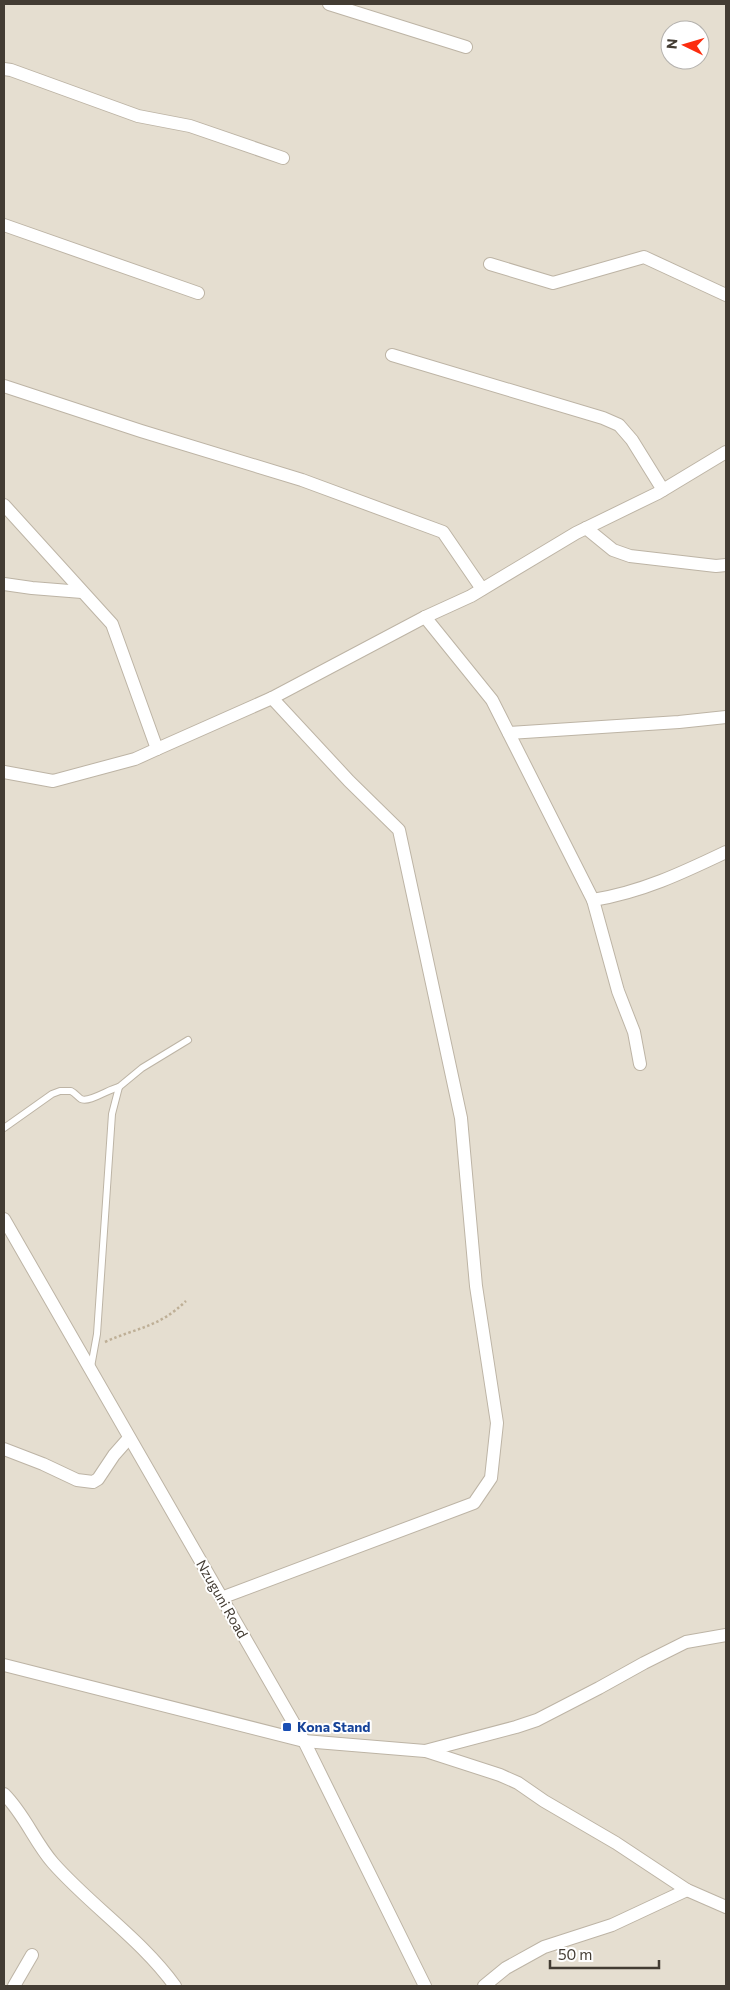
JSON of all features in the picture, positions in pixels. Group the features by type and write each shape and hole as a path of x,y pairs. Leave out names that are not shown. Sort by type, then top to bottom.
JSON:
{"street":[{"path":"329,4 466,47"},
{"path":"4,69 138,116 190,126 283,158"},
{"path":"4,225 198,293"},
{"path":"490,264 553,283 644,257 726,296"},
{"path":"392,355 603,418 619,425 632,440 663,490"},
{"path":"4,386 141,431 302,480 443,532 482,590"},
{"path":"4,772 53,781 134,759 157,750 272,698 425,616 482,590 586,528 663,490 726,452"},
{"path":"4,505 112,624 157,750"},
{"path":"586,528 613,550 630,556 716,566 726,565"},
{"path":"4,584 82,592"},
{"path":"425,616 492,700 593,900 618,991 634,1032 640,1064"},
{"path":"221,1598 474,1503 491,1478 497,1423 476,1286 461,1118 399,830 272,698"},
{"path":"509,734 726,717"},
{"path":"593,900 618,896 662,882 726,852"},
{"name":"Nzuguni Road","path":"4,1219 304,1741 425,1986"},
{"path":"4,1449 77,1480 93,1482 98,1479 114,1455 129,1438"},
{"path":"425,1751 537,1720 686,1642 726,1634"},
{"path":"4,1664 304,1741 425,1751 500,1775 518,1783 544,1801 616,1843 687,1890 726,1907"},
{"path":"4,1794 18,1809 43,1850 54,1864 120,1926 174,1986"},
{"path":"484,1986 506,1968 544,1947 612,1925 687,1890"},
{"path":"14,1986 32,1955"}],"lane":[{"path":"4,1128 52,1094 60,1091 71,1091 86,1100 119,1087 142,1068 188,1040"},
{"path":"90,1371 94,1347 112,1114 119,1087"}],"path":[{"path":"94,1347 160,1322 186,1301"}],"shaded area":[{"path":"4,4 726,4 726,1986 4,1986"}],"place":[{"name":"Kona Stand","path":"287,1727"}]}
